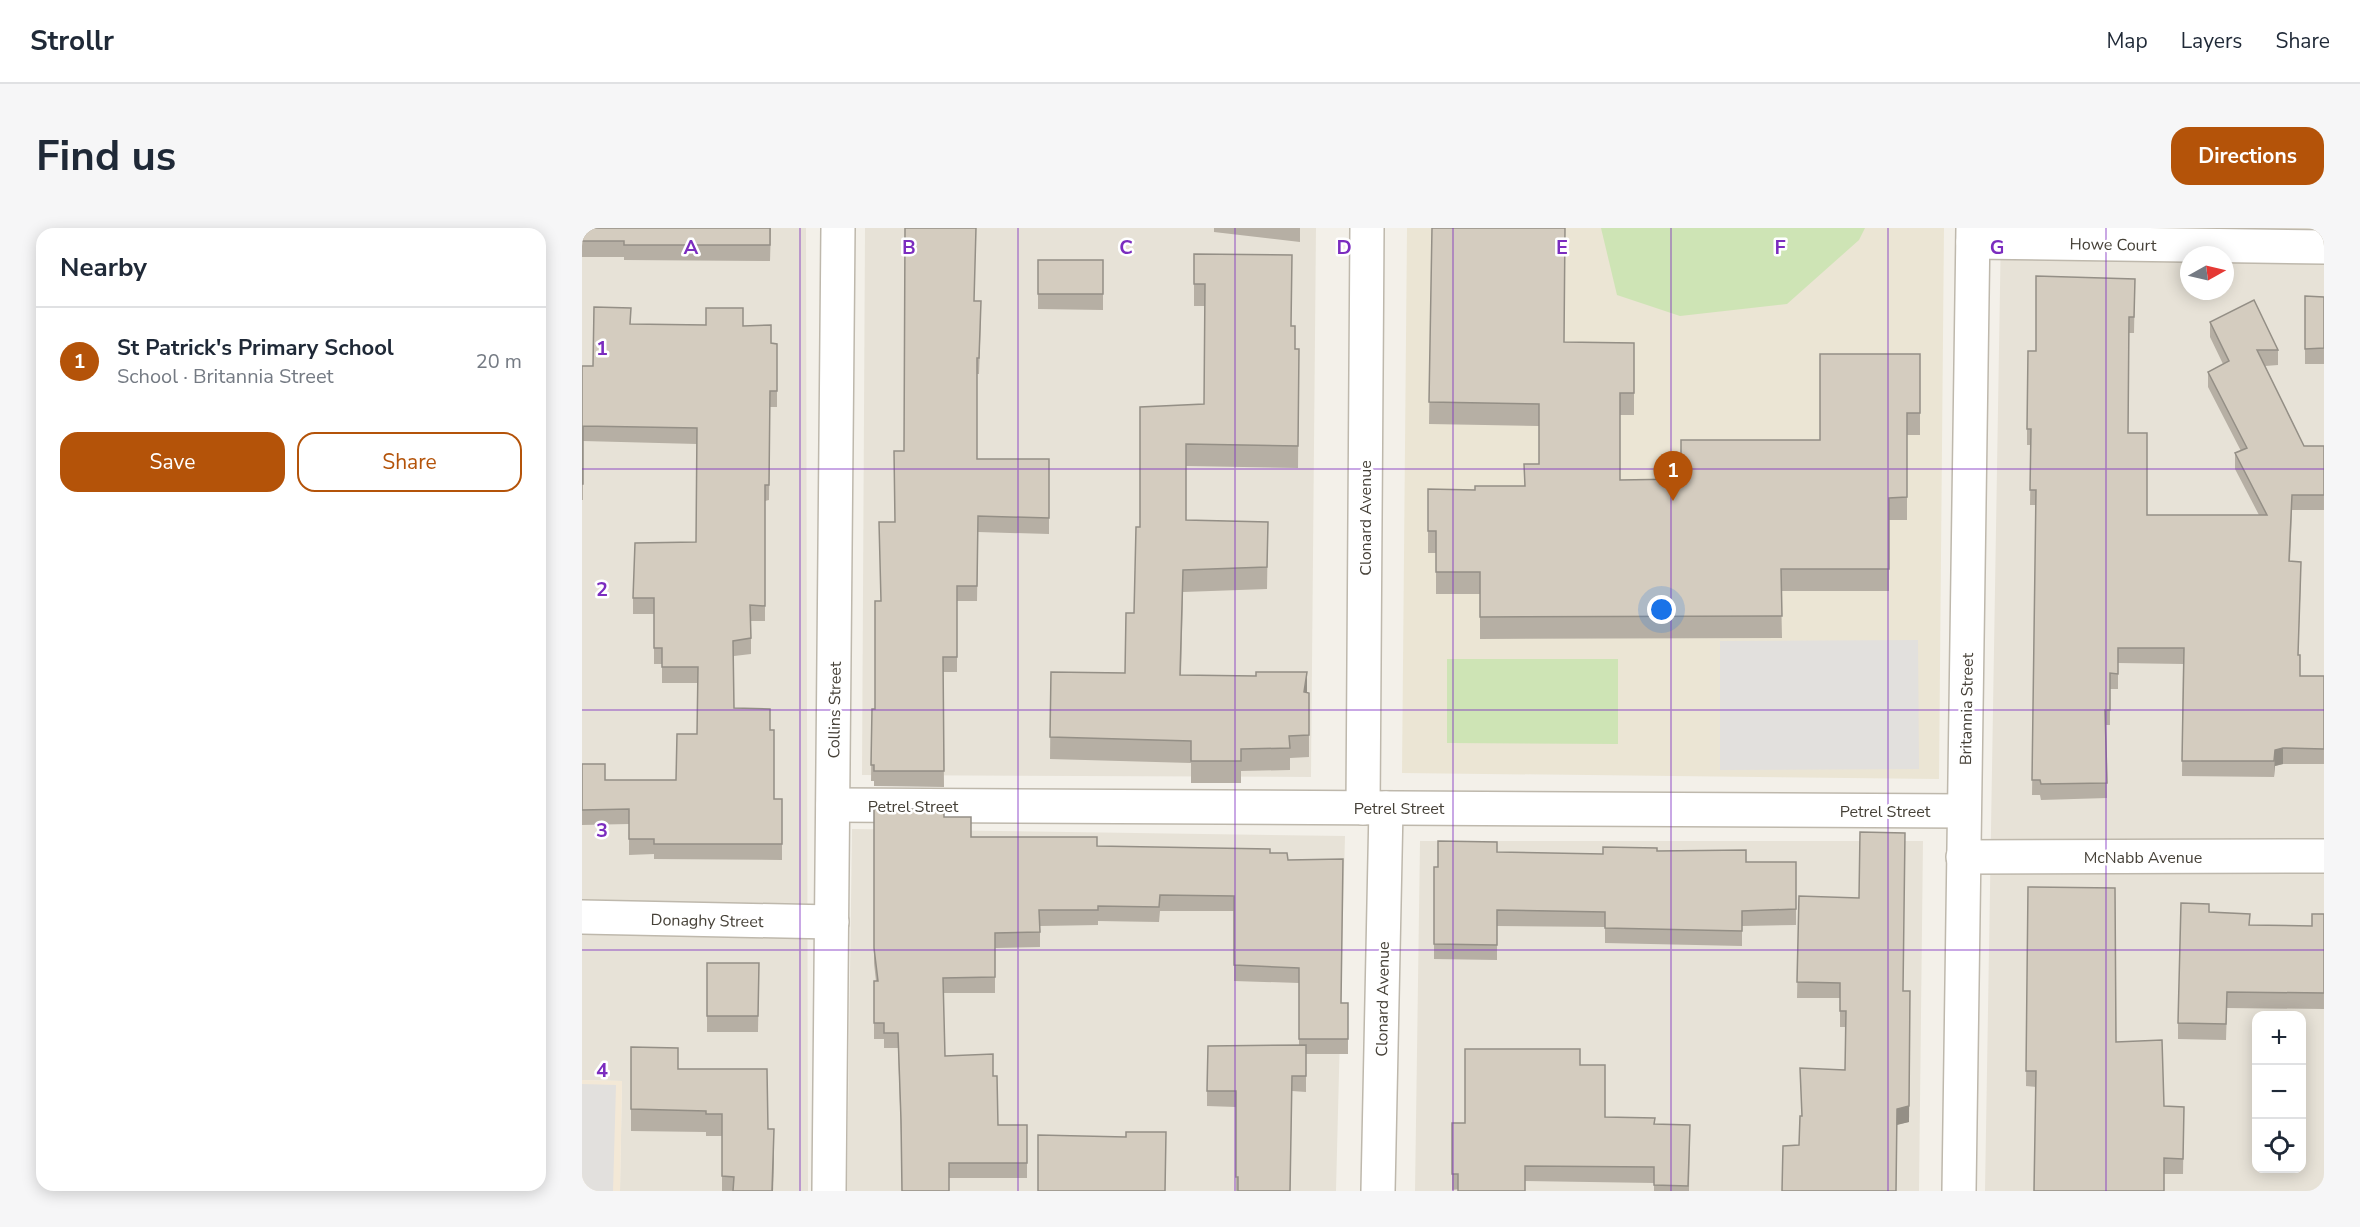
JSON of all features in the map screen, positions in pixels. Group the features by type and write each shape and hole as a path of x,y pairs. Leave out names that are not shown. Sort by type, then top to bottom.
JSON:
{"street":[{"name":"Collins Street","path":"830,1191 838,228"},
{"name":"Clonard Avenue","path":"1367,228 1378,1191"},
{"name":"Howe Court","path":"1973,235 2324,248"},
{"name":"Britannia Street","path":"1959,1191 1973,235"},
{"name":"Petrel Street","path":"833,805 1964,812"},
{"name":"McNabb Avenue","path":"1963,858 2324,856"},
{"name":"Donaghy Street","path":"582,917 832,922"}],"shaded area":[{"path":"582,228 806,228 808,1191 620,1191 622,1081 582,1080"},
{"path":"865,228 1316,228 1311,777 862,775"},
{"path":"1407,228 1944,228 1939,779 1402,773"},
{"path":"2001,228 2324,228 2324,1191 1985,1191"},
{"path":"1918,640 1919,769 1720,770 1720,641"},
{"path":"852,829 1345,836 1336,1191 847,1191"},
{"path":"1420,841 1923,841 1919,1191 1415,1191"},
{"path":"582,1080 622,1081 620,1191 582,1191"},
{"path":"582,1084 616,1085 613,1191 582,1191"}],"green space":[{"path":"1601,228 1865,228 1859,240 1787,304 1680,316 1617,295"},
{"path":"1447,659 1618,659 1618,744 1447,743"}],"building":[{"path":"582,228 770,228 770,245 624,245 624,241 582,241"},
{"path":"905,228 976,228 974,301 981,301 979,358 977,358 977,459 1049,459 1049,518 978,516 977,586 957,586 957,657 943,657 944,771 874,771 874,765 871,765 872,709 875,709 875,601 881,601 879,522 895,522 894,451 904,451"},
{"path":"1432,228 1565,228 1564,342 1634,343 1634,393 1620,393 1620,480 1681,479 1681,440 1820,440 1820,354 1920,354 1920,413 1907,413 1907,497 1889,498 1889,569 1781,569 1782,616 1480,617 1480,572 1436,572 1436,531 1428,531 1428,489 1475,490 1475,486 1525,486 1524,464 1539,464 1539,404 1429,402"},
{"path":"1194,254 1292,255 1291,326 1295,326 1295,349 1299,349 1298,446 1186,444 1186,520 1268,522 1267,567 1183,570 1180,675 1256,676 1256,672 1307,672 1304,692 1309,693 1309,735 1289,736 1290,748 1241,749 1241,761 1191,761 1191,741 1050,737 1051,672 1125,673 1126,613 1134,613 1136,527 1140,527 1140,407 1204,404 1205,284 1194,284"},
{"path":"1038,260 1103,260 1103,294 1038,294"},
{"path":"2036,276 2135,279 2134,317 2129,317 2128,433 2147,433 2147,515 2267,515 2235,453 2247,448 2208,372 2229,361 2210,322 2254,300 2278,350 2257,350 2304,446 2324,446 2324,495 2292,495 2289,561 2301,562 2298,655 2300,655 2300,676 2324,676 2324,749 2283,748 2275,750 2274,761 2182,761 2184,648 2118,648 2118,674 2110,673 2110,710 2105,710 2107,783 2041,784 2040,780 2032,780 2036,490 2030,490 2031,429 2027,429 2028,351 2036,351"},
{"path":"2305,296 2324,297 2324,348 2305,349"},
{"path":"594,307 631,308 630,324 706,325 706,308 743,308 743,326 771,325 771,343 777,344 777,391 770,391 769,485 765,485 765,606 750,605 751,638 733,641 734,708 770,709 770,730 774,730 774,799 782,799 782,844 654,844 654,839 629,839 629,809 582,810 582,764 605,764 605,780 676,780 677,734 697,734 698,667 662,667 662,648 654,648 654,598 633,598 635,543 696,542 697,428 583,426 582,484 582,366 593,366"},
{"path":"874,809 944,809 944,817 971,817 971,837 1097,837 1097,846 1270,849 1270,853 1287,853 1288,860 1343,859 1341,1003 1348,1003 1348,1039 1299,1039 1299,968 1234,965 1234,896 1160,895 1159,907 1098,906 1098,910 1039,910 1040,932 995,933 995,977 943,978 945,1056 993,1054 993,1076 997,1076 998,1125 1027,1125 1027,1163 949,1163 949,1191 902,1191 898,1033 884,1033 884,1023 874,1023 874,981 878,981 874,948"},
{"path":"1860,832 1905,833 1903,991 1910,991 1909,1106 1897,1109 1896,1191 1782,1191 1783,1146 1799,1145 1800,1116 1802,1116 1800,1068 1845,1070 1846,1011 1840,1011 1840,983 1797,982 1799,896 1859,898"},
{"path":"1438,841 1497,842 1497,852 1603,854 1603,847 1657,848 1657,851 1746,850 1746,862 1796,862 1796,909 1742,911 1742,931 1605,928 1605,912 1497,910 1497,945 1434,944 1434,867 1438,867"},
{"path":"2028,887 2115,888 2116,1042 2162,1040 2164,1106 2184,1107 2183,1159 2164,1158 2164,1191 2034,1191 2036,1071 2026,1071"},
{"path":"2181,903 2209,904 2209,912 2250,914 2249,925 2312,926 2312,914 2324,914 2324,993 2227,992 2226,1024 2178,1023"},
{"path":"707,963 759,963 758,1016 707,1016"},
{"path":"1306,1045 1306,1076 1292,1076 1290,1191 1238,1191 1236,1091 1207,1091 1208,1046"},
{"path":"631,1047 678,1048 678,1069 767,1069 768,1129 774,1129 772,1191 733,1191 734,1177 722,1176 722,1114 706,1114 706,1111 631,1109"},
{"path":"1465,1049 1580,1049 1580,1065 1605,1065 1605,1117 1655,1118 1654,1124 1690,1125 1688,1186 1654,1185 1654,1167 1525,1166 1525,1191 1458,1191 1458,1174 1452,1174 1452,1123 1465,1123"},
{"path":"1126,1132 1166,1132 1165,1191 1038,1191 1038,1135 1126,1137"}],"place":[{"name":"St Patrick's Primary School","path":"1673,501"}]}
